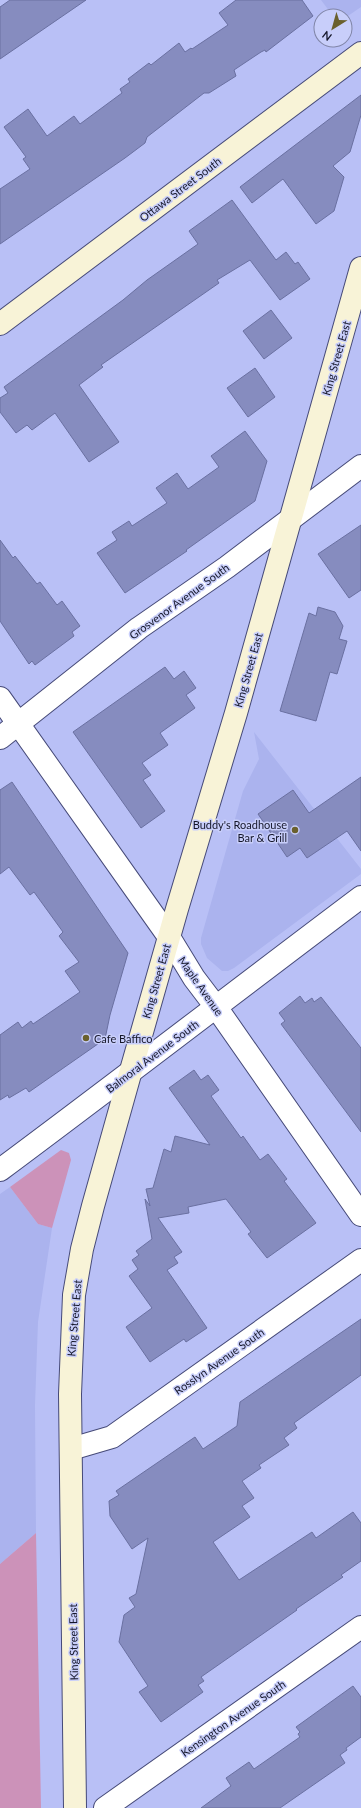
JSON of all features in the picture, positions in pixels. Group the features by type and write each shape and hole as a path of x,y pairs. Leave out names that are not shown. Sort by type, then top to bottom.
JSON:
{"main road":[{"name":"Ottawa Street South","path":"0,324 361,53"},
{"name":"King Street East","path":"75,1808 70,1356 74,1295 91,1213 169,937 292,518 361,268"}],"street":[{"name":"Grosvenor Avenue South","path":"0,738 139,628 226,567 361,466"},
{"name":"Maple Avenue","path":"0,698 169,937 194,978 216,1007 361,1215"},
{"name":"Balmoral Avenue South","path":"0,1170 130,1074 361,897"},
{"name":"Rosslyn Avenue South","path":"71,1449 112,1437 361,1260"},
{"name":"Kensington Avenue South","path":"105,1808 361,1627"}],"shaded area":[{"path":"321,0 361,0 361,7 353,12 353,8 327,8"},
{"path":"254,732 361,869 361,874 234,968 228,971 222,971 207,958 201,944 201,938 243,791 259,759"},
{"path":"61,1150 69,1153 71,1160 52,1228 38,1224 10,1187"},
{"path":"10,1187 38,1224 52,1228 38,1322 35,1405 36,1533 0,1564 0,1194"},
{"path":"36,1533 41,1808 0,1808 0,1564"}],"building":[{"path":"10,0 86,0 0,59 0,7"},
{"path":"236,0 302,0 313,16 266,52 265,50 261,52 234,70 236,76 209,93 204,93 147,137 145,143 125,158 0,244 0,189 30,169 23,159 26,157 4,127 28,109 47,136 74,116 80,124 122,93 120,89 130,82 128,79 149,63 151,65 179,43 185,52 191,48 192,49 228,25 219,13"},
{"path":"361,95 361,115 350,152 333,166 344,177 334,211 316,224 283,179 252,203 240,187"},
{"path":"232,200 276,260 286,252 295,264 298,262 310,279 280,300 250,260 217,280 219,283 101,365 103,367 79,385 119,442 89,462 55,413 32,430 27,425 16,433 0,412 0,398 8,393 4,387 123,300 147,280 198,244 189,231"},
{"path":"271,310 292,338 264,359 243,331"},
{"path":"255,368 275,397 248,417 227,388"},
{"path":"245,431 267,461 255,501 186,550 187,551 125,593 97,553 117,540 112,532 129,521 132,526 167,503 156,488 177,473 188,489 219,467 211,456"},
{"path":"361,525 361,590 349,598 318,554"},
{"path":"0,540 13,558 15,556 37,584 40,582 57,605 62,601 80,626 72,632 74,636 35,665 32,661 29,664 0,621"},
{"path":"318,607 335,612 343,626 339,639 347,641 337,674 330,672 316,721 280,711 309,613 316,616"},
{"path":"165,667 174,679 184,671 196,688 186,695 195,708 160,733 168,745 142,763 151,775 143,780 165,811 141,828 73,732"},
{"path":"361,777 361,851 347,831 307,858 300,848 287,857 258,814 293,790 309,813"},
{"path":"12,782 128,953 110,1015 105,1039 29,1092 26,1088 9,1098 8,1095 0,1100 0,1035 18,1022 22,1028 31,1021 33,1024 80,992 65,971 79,962 59,936 63,932 34,892 30,895 9,867 0,874 0,790"},
{"path":"300,996 305,1003 312,998 314,1002 321,997 361,1048 361,1132 281,1024 285,1021 279,1013"},
{"path":"194,1070 201,1080 208,1075 219,1090 211,1096 241,1138 243,1136 260,1160 268,1154 287,1179 284,1181 316,1223 267,1258 248,1234 251,1232 226,1199 188,1207 189,1213 158,1218 182,1252 174,1257 178,1263 167,1270 207,1328 186,1342 184,1339 150,1362 126,1327 152,1308 129,1276 138,1269 132,1260 139,1255 136,1251 152,1239 145,1199 150,1206 146,1189 153,1188 164,1149 171,1152 175,1136 210,1145 169,1088"},
{"path":"361,1319 361,1375 294,1423 297,1428 284,1438 289,1445 259,1465 261,1468 242,1481 254,1498 242,1506 250,1517 213,1542 239,1580 312,1532 316,1538 353,1512 361,1523 361,1561 341,1575 343,1577 201,1677 204,1681 198,1685 203,1692 161,1722 139,1692 148,1686 119,1642 124,1615 135,1607 129,1598 136,1594 148,1538 132,1549 110,1516 109,1501 119,1495 116,1491 195,1437 203,1449 237,1426 240,1402"},
{"path":"353,1686 361,1697 361,1737 346,1748 347,1750 340,1755 345,1763 280,1808 201,1808 231,1786 226,1778 249,1762 254,1769 300,1737 298,1734 300,1732 296,1727"}],"place":[{"name":"Buddy's Roadhouse Bar & Grill","path":"295,830"},
{"name":"Cafe Baffico","path":"86,1038"}]}
